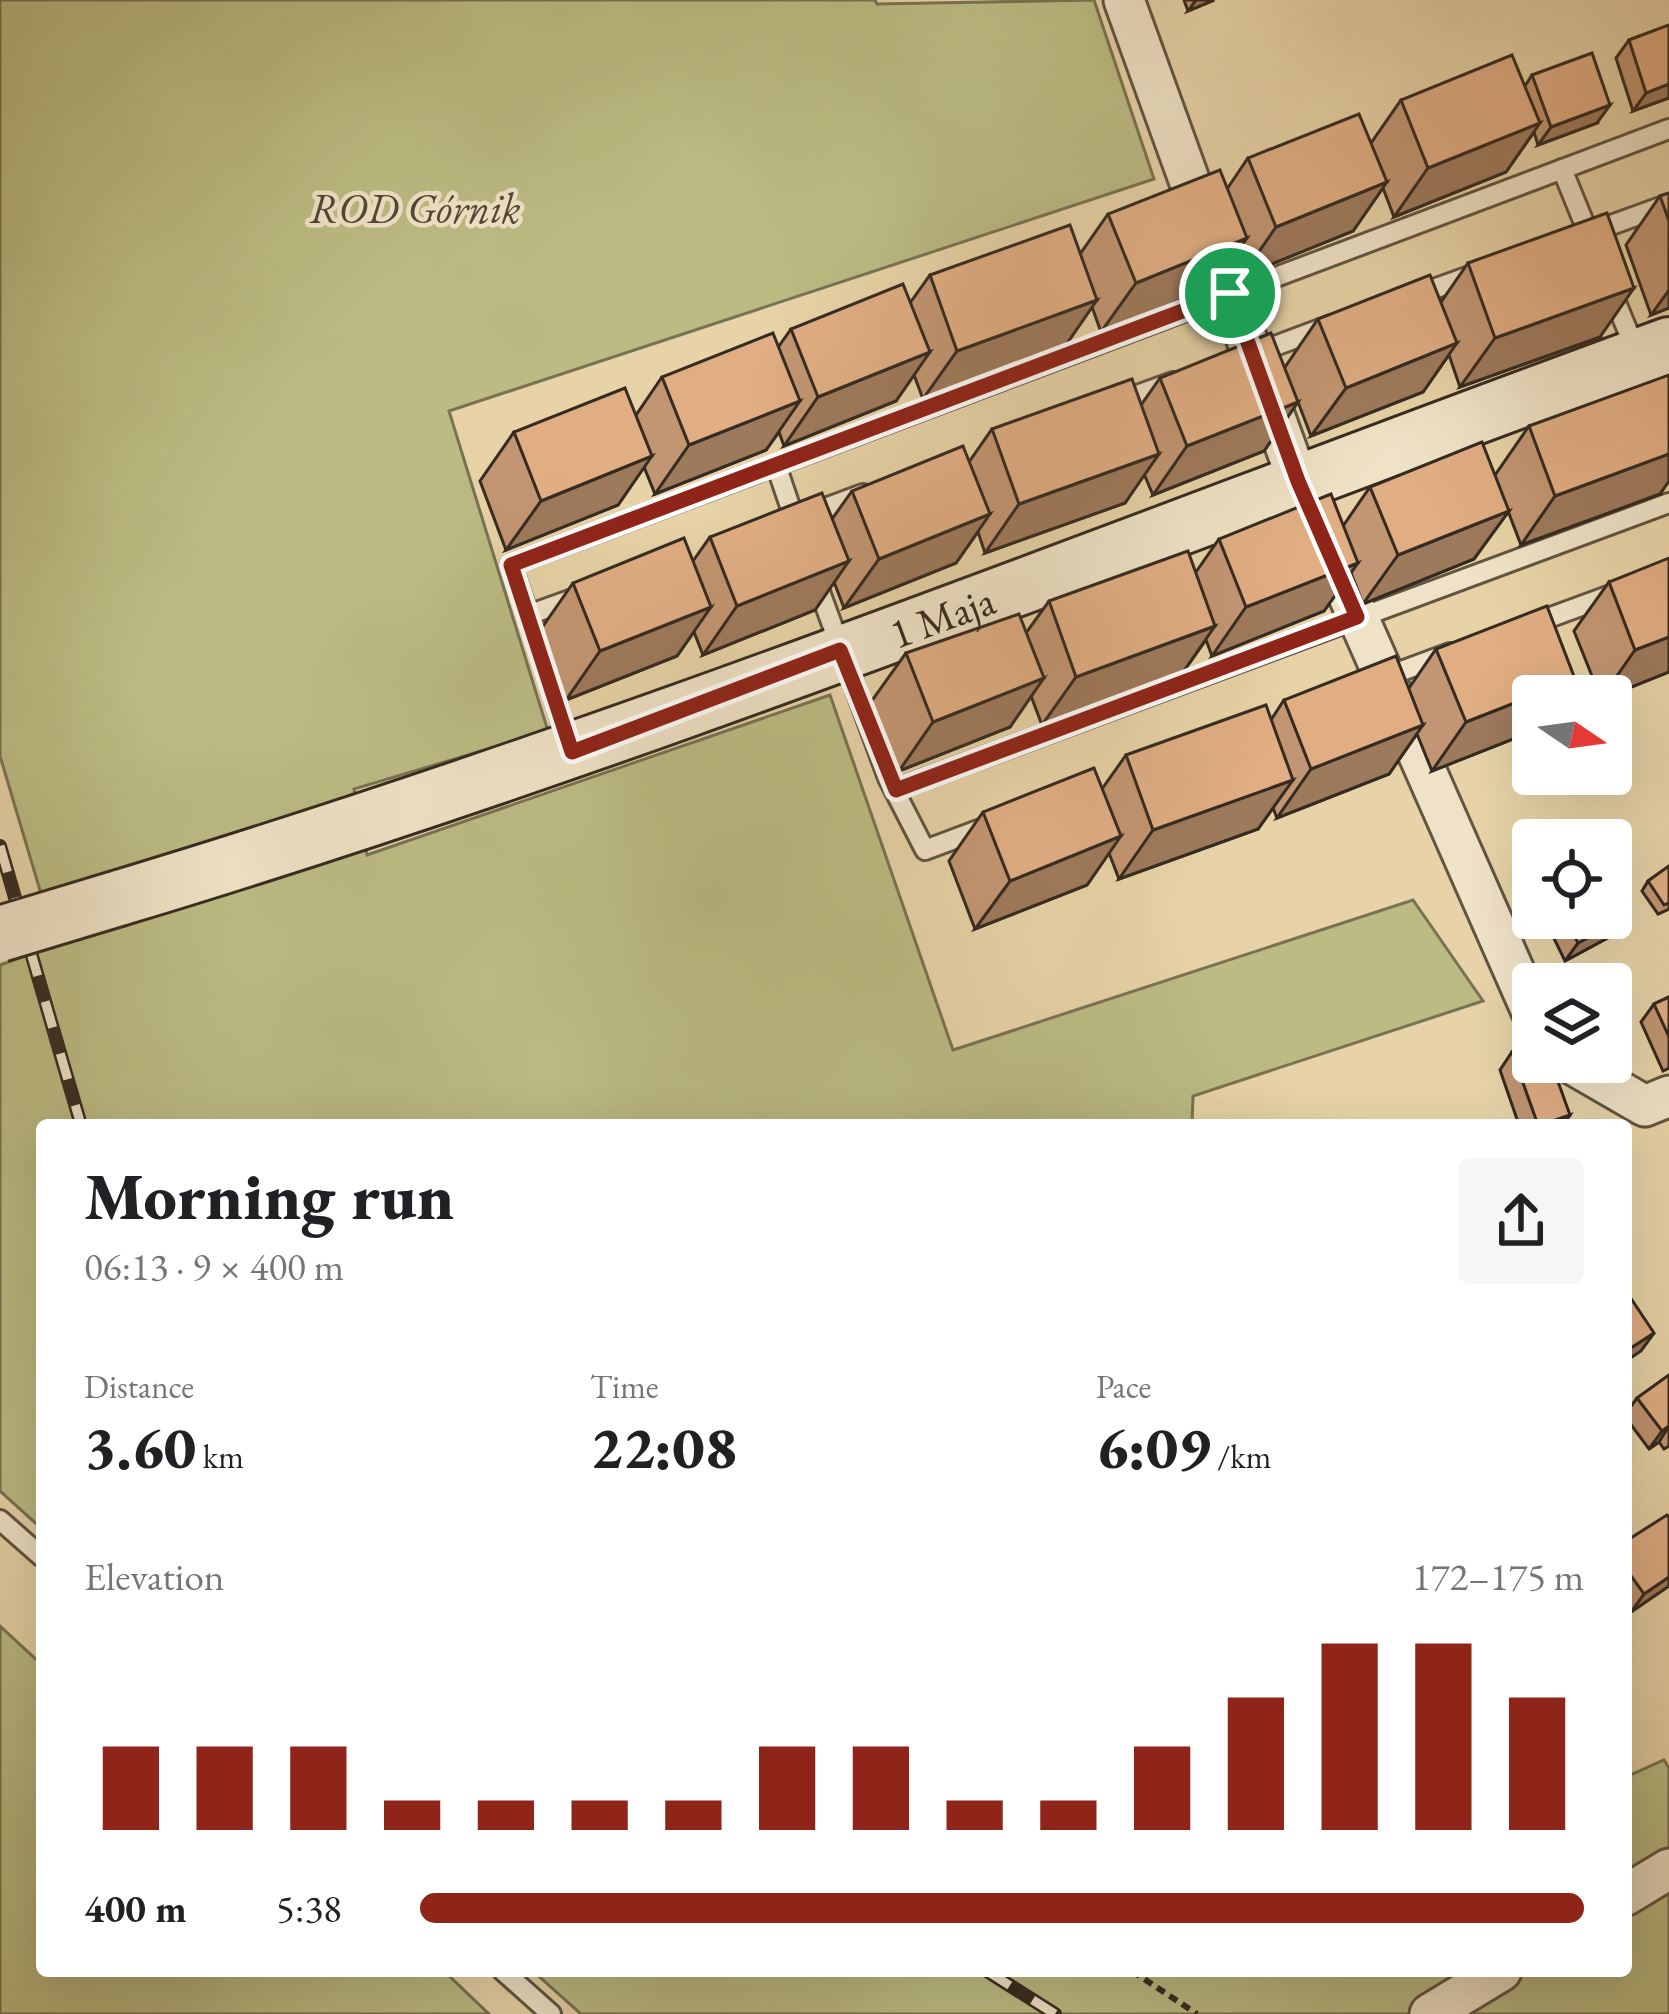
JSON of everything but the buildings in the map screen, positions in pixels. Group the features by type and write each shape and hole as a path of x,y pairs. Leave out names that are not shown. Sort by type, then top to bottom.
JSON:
{"main road":[{"name":"1 Maja","path":"0,934 373,821 572,752 1298,481 1651,359"}],"street":[{"path":"1124,0 1230,293 1238,359 1357,617 1374,681 1512,970"},
{"path":"1606,1083 1645,1106 1669,1096"},
{"path":"1632,1891 1669,1869"},
{"path":"1430,2014 1491,1977"}],"lane":[{"path":"572,752 511,565 1669,128"},
{"path":"1562,169 1597,254"},
{"path":"1567,241 1669,204"},
{"path":"1398,302 1504,263"},
{"path":"1605,274 1651,359"},
{"path":"1238,359 1355,317"},
{"path":"1098,410 1184,378"},
{"path":"776,465 802,541"},
{"path":"772,527 881,488"},
{"path":"896,790 1669,503"},
{"path":"810,563 896,790 925,850 1013,817"},
{"path":"1516,630 1647,582"},
{"path":"528,615 595,591"},
{"path":"1374,681 1472,646"},
{"path":"0,1520 36,1552"},
{"path":"510,1977 551,2014"}],"path":[{"path":"1141,1977 1197,2014"}],"green space":[{"name":"ROD Górnik","path":"0,0 875,0 877,4 1094,0 1154,179 449,411 548,731 354,789 367,855 830,695 953,1050 1413,900 1483,1001 1193,1096 1192,1119 36,1119 36,1524 0,1491 0,965 56,944 0,756"},
{"path":"0,1626 36,1659 36,1977 450,1977 489,2014 0,2014"},
{"path":"1664,1760 1669,1768 1669,2014 581,2014 540,1977 1632,1977 1632,1774"}],"railway":[{"path":"0,846 79,1119"},
{"path":"996,1977 1055,2014"}],"route":[{"path":"1230,293 1298,481 1357,617 896,790 840,650 572,752 511,565 1230,293"}]}
